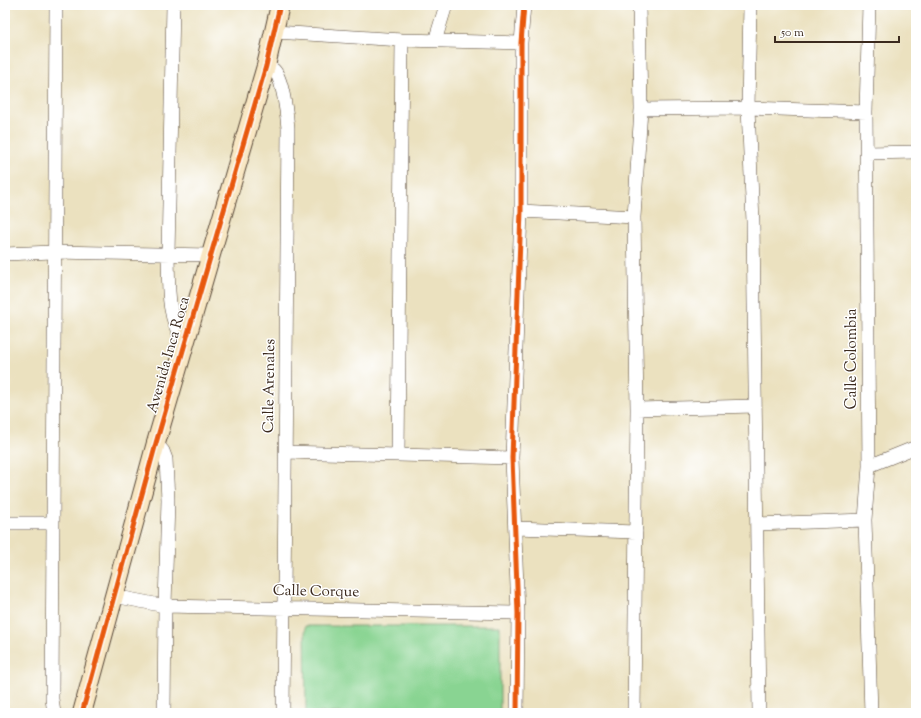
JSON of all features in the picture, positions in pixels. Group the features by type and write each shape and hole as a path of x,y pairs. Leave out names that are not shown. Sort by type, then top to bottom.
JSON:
{"street":[{"path":"54,713 52,699 52,523 56,5"},
{"path":"173,5 168,254 171,311 178,334 184,342"},
{"name":"Avenida Inca Roca","path":"82,713 184,342 266,66 280,5"},
{"path":"435,41 446,5"},
{"path":"517,713 518,613 512,458 521,211 521,43 524,5"},
{"path":"634,713 637,409 634,216 641,109 639,5"},
{"path":"750,5 748,108 753,222 758,713"},
{"name":"Calle Colombia","path":"869,5 866,112 869,466 865,520 871,713"},
{"path":"275,32 402,40 521,43"},
{"path":"398,455 402,40"},
{"name":"Calle Arenales","path":"266,66 275,71 280,84 287,108 288,128 283,713"},
{"path":"641,109 748,108 866,112"},
{"path":"867,153 916,152"},
{"path":"521,211 634,216"},
{"path":"5,254 53,252 210,255"},
{"path":"637,409 755,406"},
{"path":"156,443 163,451 166,459 168,500 164,713"},
{"path":"869,466 916,447"},
{"path":"285,452 512,458"},
{"path":"757,524 865,520"},
{"path":"5,523 52,523"},
{"path":"515,528 636,532"},
{"name":"Calle Corque","path":"114,596 165,606 518,613"}],"green space":[{"path":"305,626 500,626 500,713 306,713"}],"cycle path":[{"path":"82,713 156,443 266,66 280,5"},
{"path":"517,713 518,613 512,458 521,211 521,43 524,5"}]}
